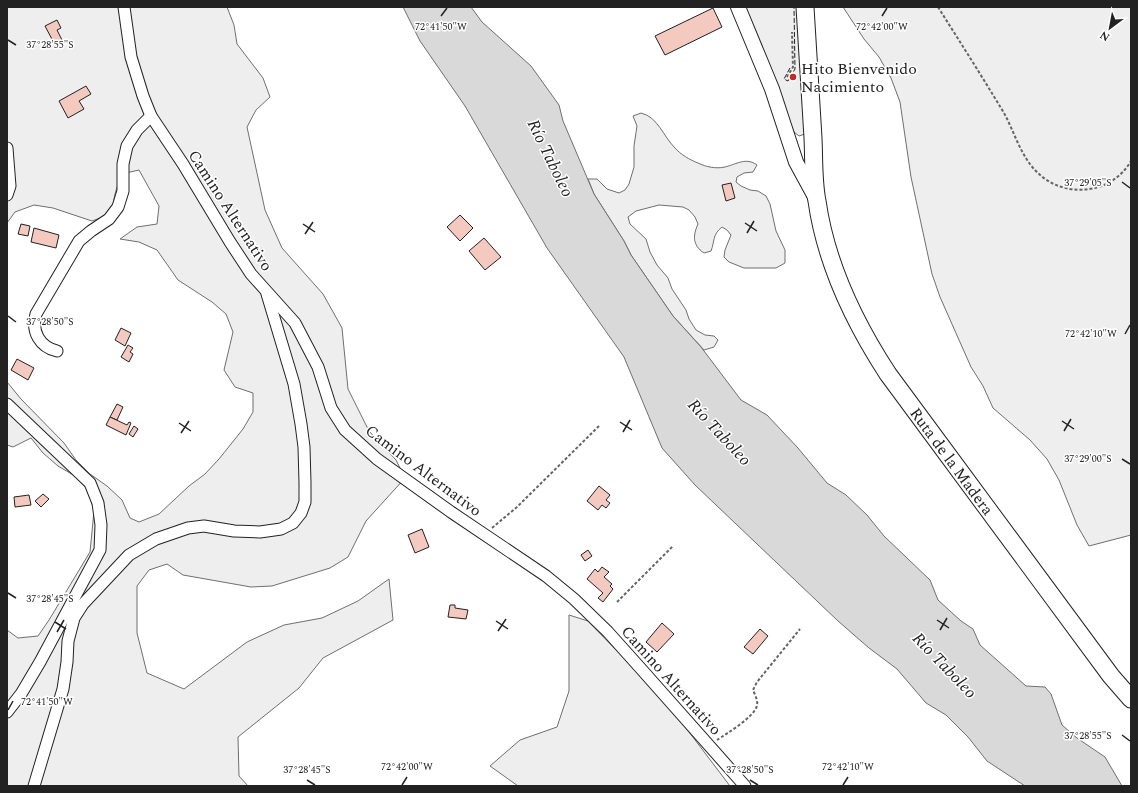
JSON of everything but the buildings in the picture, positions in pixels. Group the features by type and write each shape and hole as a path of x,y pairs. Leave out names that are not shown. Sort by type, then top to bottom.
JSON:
{"highway":[{"name":"Ruta de la Madera","path":"805,7 816,200 826,242 840,284 850,307 874,353 896,385 1111,676 1131,699"}],"main road":[{"path":"738,7 772,89 796,162 816,200"}],"street":[{"name":"Camino Alternativo","path":"124,7 131,57 151,116 183,164 251,274 295,323 318,367 331,408 345,430 377,459 451,512 546,576 574,599 613,637 745,786"},
{"path":"57,351 52,350 43,344 36,335 34,325 36,314 73,248 90,231 109,219 118,207 123,191 123,164 127,146 137,130 151,116"},
{"path":"7,148 10,186 7,195"},
{"path":"34,786 64,689 68,641 71,626 83,604 129,555 156,540 188,528 204,526 247,532 274,530 293,523 301,513 305,502 304,446 301,424 292,377 266,290"},
{"path":"7,404 90,484 98,503 101,525 100,550 40,662 21,694 7,712"}],"path":[{"path":"938,7 1005,115 1028,160 1045,179 1056,185 1070,189 1089,189 1104,186 1126,170 1131,161"},
{"path":"787,77 793,67 792,30"},
{"path":"486,536 498,522 516,507 599,426"},
{"path":"617,602 673,546"},
{"path":"709,745 734,728 756,710 757,704 753,690 757,682 800,630"}],"shaded area":[{"path":"7,7 227,7 234,25 237,44 263,78 270,97 256,110 247,127 265,210 282,248 323,294 342,328 348,389 369,431 396,460 405,478 366,521 348,557 330,568 272,586 251,587 183,575 167,564 149,570 137,586 137,633 147,673 184,689 247,642 284,625 322,618 358,601 389,579 393,620 323,658 299,688 238,737 239,776 248,786 7,786 7,630 18,638 38,636 90,552 94,511 88,490 75,476 58,466 43,453 31,438 13,447 7,445 7,382 21,399 64,443 76,460 90,474 107,486 122,500 130,518 139,522 159,514 189,486 205,474 219,459 243,429 253,412 253,393 235,387 224,370 233,332 226,314 212,302 178,280 157,250 139,242 120,239 137,227 157,224 159,206 139,170 121,174 111,214 92,221 53,208 34,205 15,212 7,223"},
{"path":"743,7 799,7 805,134 799,136 794,132"},
{"path":"843,7 1131,7 1131,535 1089,546 1077,525 1059,480 1047,459 1030,440 993,408 983,386 971,367 940,297 932,274 911,177 900,102 891,78 879,57 864,39"},
{"path":"641,113 652,118 677,150 685,157 695,162 704,166 715,168 722,168 745,161 757,165 753,172 744,173 737,177 736,182 741,186 750,190 758,191 766,196 770,204 776,231 785,250 785,263 776,268 744,268 729,262 724,257 731,235 722,227 715,235 711,251 704,253 697,247 695,232 698,224 695,217 689,210 683,207 659,205 636,211 628,217 630,224 646,239 650,252 657,265 668,278 672,289 686,310 689,319 696,330 705,335 714,336 718,340 714,347 704,350 673,316 631,255 624,241 594,194 588,179 597,179 607,189 619,193 625,190 629,184 634,167 634,146 637,126 633,116"},
{"path":"569,615 588,621 646,681 686,728 730,786 518,786 490,766 520,740 557,727 569,691"}],"water":[{"name":"Río Taboleo","path":"403,7 471,7 482,22 531,66 559,105 563,121 594,194 624,241 631,255 673,316 701,347 741,400 767,415 798,448 827,483 846,495 867,515 884,536 930,580 938,600 961,621 973,629 980,645 1026,686 1045,687 1051,694 1062,725 1077,738 1105,757 1122,786 1025,786 987,761 968,737 946,715 926,703 897,669 869,648 838,621 695,485 662,448 624,357 547,248 465,106 420,41"}],"fence":[{"path":"790,68 784,79 788,81 795,69 794,7"}],"place":[{"name":"Hito Bienvenido Nacimiento","path":"793,77"}]}
